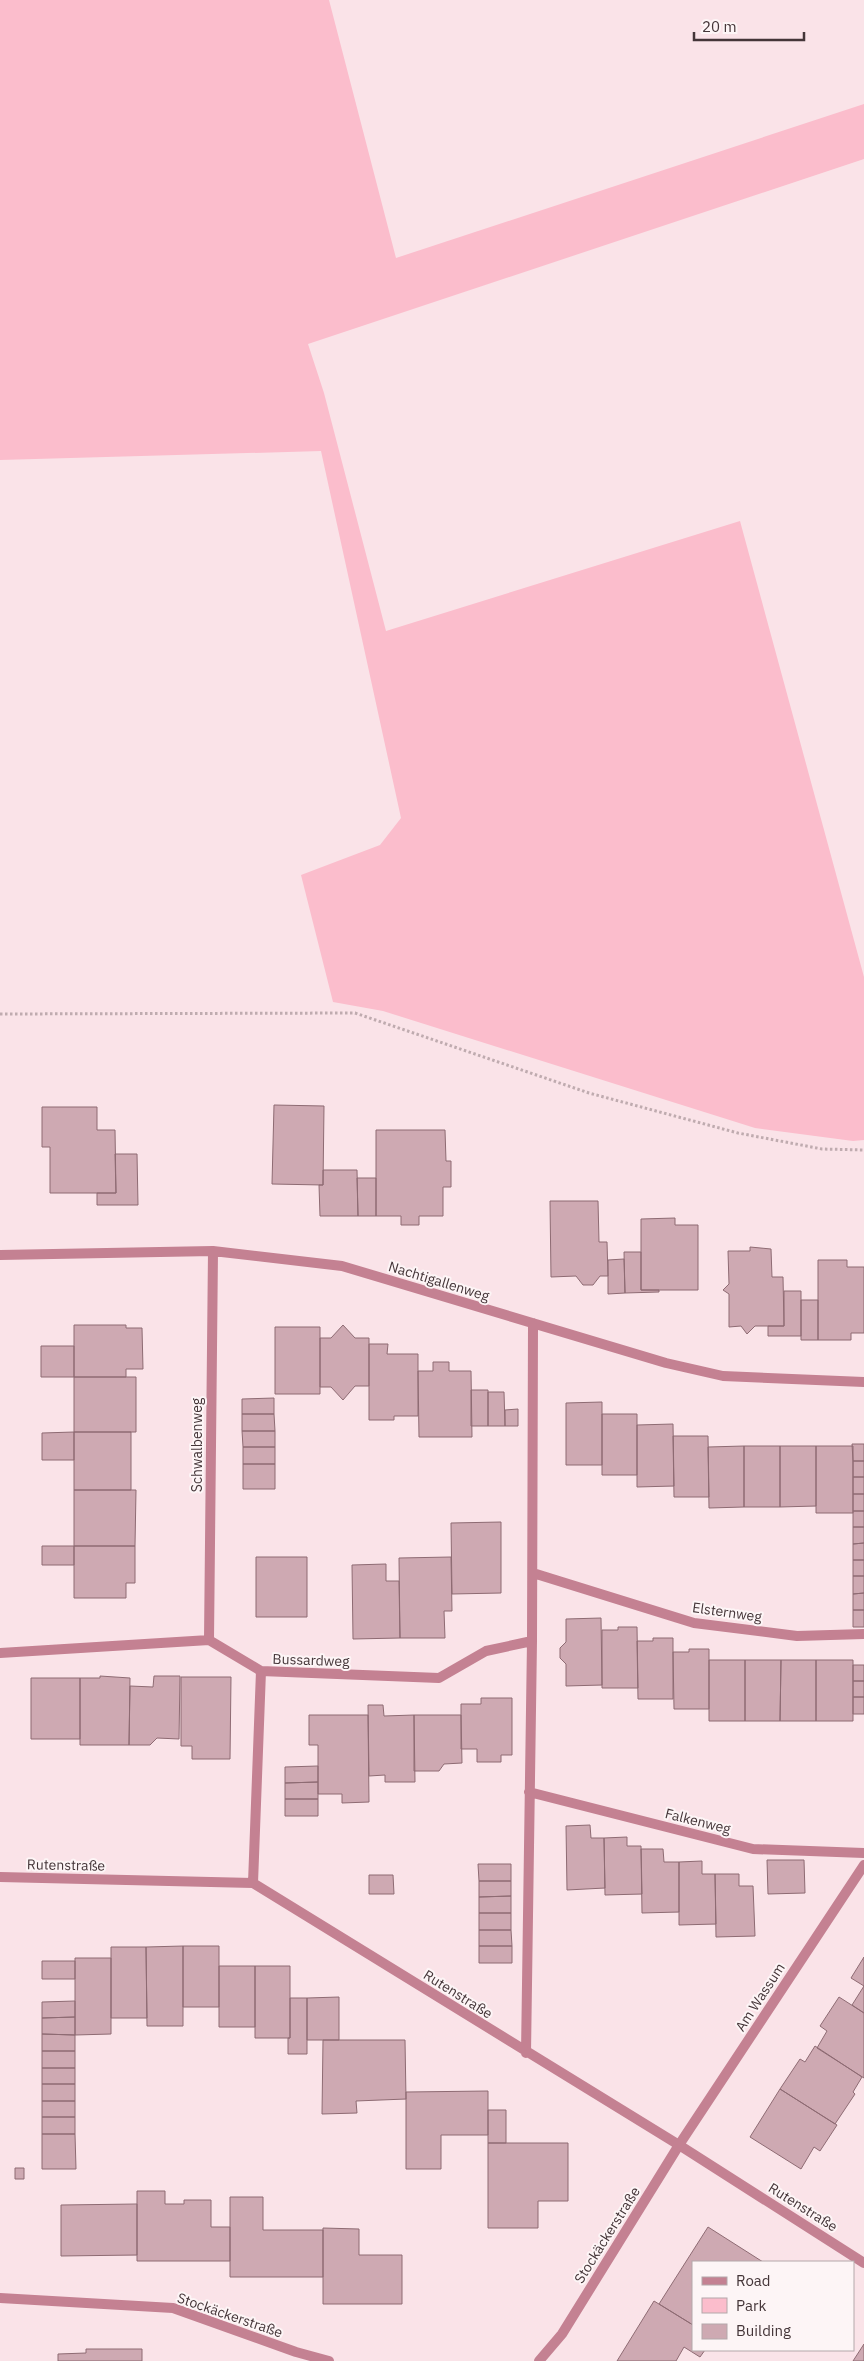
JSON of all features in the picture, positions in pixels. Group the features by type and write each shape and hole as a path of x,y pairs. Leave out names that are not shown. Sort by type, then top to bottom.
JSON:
{"street":[{"name":"Nachtigallenweg","path":"0,1254 212,1251 342,1266 666,1364 723,1376 864,1382"},
{"name":"Schwalbenweg","path":"210,1640 212,1251"},
{"path":"526,2053 533,1573 533,1324"},
{"name":"Elsternweg","path":"533,1573 694,1623 797,1636 864,1634"},
{"path":"0,1653 210,1640 262,1672"},
{"name":"Bussardweg","path":"253,1883 262,1672 439,1678 486,1651 532,1641"},
{"name":"Falkenweg","path":"529,1792 753,1849 864,1853"},
{"name":"Am Wassum","path":"679,2145 864,1865"},
{"name":"Rutenstraße","path":"0,1878 253,1883 526,2053 679,2145 864,2262"},
{"name":"Stockäckerstraße","path":"538,2361 562,2334 679,2145"},
{"name":"Stockäckerstraße","path":"0,2298 173,2308 329,2361"}],"path":[{"path":"0,1014 355,1013 607,1098 738,1132 822,1149 864,1150"}],"green space":[{"path":"0,0 329,0 396,258 864,104 864,159 308,344 324,393 386,631 740,521 864,977 864,1140 853,1141 755,1128 383,1011 333,1002 301,875 380,845 401,818 321,451 0,460"}],"building":[{"path":"274,1105 324,1106 323,1185 272,1184"},
{"path":"42,1107 97,1107 97,1130 115,1130 116,1193 50,1193 50,1147 42,1147"},
{"path":"376,1130 445,1130 446,1161 451,1161 451,1187 443,1187 443,1216 419,1216 419,1225 401,1225 401,1216 376,1216"},
{"path":"115,1154 137,1154 138,1205 97,1205 97,1193 116,1193"},
{"path":"323,1170 357,1170 358,1216 320,1216 319,1185 323,1185"},
{"path":"357,1178 376,1178 376,1216 358,1216"},
{"path":"550,1201 598,1201 599,1242 607,1242 608,1276 600,1276 593,1285 583,1285 576,1276 551,1277"},
{"path":"675,1218 675,1225 698,1225 698,1290 641,1290 641,1219"},
{"path":"750,1247 771,1249 772,1277 783,1277 784,1326 755,1326 747,1334 741,1326 729,1327 729,1294 723,1290 729,1284 728,1251 750,1251"},
{"path":"624,1252 641,1252 641,1290 659,1290 659,1292 625,1293"},
{"path":"624,1259 625,1293 608,1294 608,1260"},
{"path":"818,1260 847,1260 847,1267 864,1267 864,1333 851,1333 851,1340 818,1340"},
{"path":"784,1291 801,1291 801,1336 768,1336 768,1326 784,1326"},
{"path":"801,1300 818,1300 818,1340 801,1340"},
{"path":"74,1325 126,1325 126,1328 142,1328 143,1369 126,1369 126,1377 74,1377"},
{"path":"343,1325 355,1338 369,1338 369,1386 355,1386 343,1400 331,1387 320,1387 320,1338 331,1338"},
{"path":"275,1327 320,1327 320,1394 275,1394"},
{"path":"369,1344 388,1344 387,1354 418,1354 418,1416 394,1416 394,1420 369,1420"},
{"path":"41,1346 74,1346 74,1377 41,1377"},
{"path":"433,1362 449,1362 449,1371 471,1371 472,1437 419,1437 418,1371 433,1371"},
{"path":"74,1377 136,1377 136,1432 74,1432"},
{"path":"471,1390 488,1390 488,1426 471,1426"},
{"path":"488,1392 504,1392 505,1426 488,1426"},
{"path":"274,1398 274,1414 242,1414 242,1399"},
{"path":"602,1402 602,1465 566,1465 566,1403"},
{"path":"518,1409 518,1426 505,1426 505,1410"},
{"path":"242,1414 274,1414 275,1431 242,1431"},
{"path":"602,1414 637,1414 637,1475 602,1475"},
{"path":"673,1424 674,1486 637,1487 637,1425"},
{"path":"242,1431 275,1431 275,1447 243,1447"},
{"path":"74,1432 131,1432 131,1490 74,1490"},
{"path":"74,1432 74,1460 42,1460 42,1433"},
{"path":"673,1436 708,1436 709,1497 674,1497"},
{"path":"852,1444 864,1444 864,1461 853,1461"},
{"path":"744,1446 780,1446 780,1507 744,1507"},
{"path":"744,1446 744,1507 709,1508 708,1447"},
{"path":"780,1446 816,1446 816,1506 780,1507"},
{"path":"816,1446 853,1446 853,1513 816,1513"},
{"path":"243,1447 275,1447 275,1464 243,1464"},
{"path":"853,1461 864,1461 864,1477 853,1477"},
{"path":"243,1464 275,1464 275,1489 243,1489"},
{"path":"853,1477 864,1477 864,1494 853,1494"},
{"path":"74,1490 136,1490 135,1546 74,1546"},
{"path":"853,1494 864,1494 864,1511 853,1511"},
{"path":"853,1511 864,1511 864,1527 853,1527"},
{"path":"501,1522 501,1593 452,1594 451,1523"},
{"path":"853,1527 864,1527 864,1543 853,1544"},
{"path":"864,1543 864,1560 853,1560 853,1544"},
{"path":"42,1546 74,1546 74,1565 42,1565"},
{"path":"74,1546 135,1546 135,1583 126,1583 126,1598 74,1598"},
{"path":"256,1557 307,1557 307,1617 256,1617"},
{"path":"451,1557 452,1611 444,1611 445,1638 400,1638 399,1558"},
{"path":"853,1560 864,1560 864,1576 853,1576"},
{"path":"386,1564 386,1581 399,1581 400,1638 353,1639 352,1565"},
{"path":"853,1576 864,1576 864,1593 853,1594"},
{"path":"864,1593 864,1610 853,1610 853,1594"},
{"path":"853,1610 864,1610 864,1627 853,1627"},
{"path":"601,1618 602,1685 566,1686 566,1664 560,1658 560,1648 566,1642 566,1619"},
{"path":"618,1627 637,1627 638,1688 602,1688 602,1630 618,1630"},
{"path":"653,1638 673,1638 673,1699 638,1699 637,1641 653,1641"},
{"path":"689,1649 709,1649 709,1709 674,1709 673,1652 689,1652"},
{"path":"709,1660 745,1660 745,1721 709,1721"},
{"path":"745,1660 781,1660 780,1721 745,1721"},
{"path":"781,1660 816,1660 816,1721 780,1721"},
{"path":"816,1660 853,1660 853,1721 816,1721"},
{"path":"853,1665 864,1665 864,1681 853,1681"},
{"path":"100,1676 130,1678 129,1745 80,1745 80,1678 100,1678"},
{"path":"154,1676 180,1676 179,1739 157,1738 150,1745 129,1745 130,1686 153,1687"},
{"path":"181,1677 231,1677 230,1759 192,1759 192,1746 181,1746"},
{"path":"31,1678 80,1678 80,1739 31,1739"},
{"path":"853,1681 864,1681 864,1697 853,1697"},
{"path":"853,1697 864,1697 864,1714 853,1714"},
{"path":"481,1698 512,1698 512,1755 501,1755 501,1762 477,1762 477,1749 461,1749 461,1704 481,1704"},
{"path":"368,1705 383,1705 384,1716 414,1715 415,1782 385,1782 385,1775 369,1776"},
{"path":"309,1715 368,1715 369,1802 342,1803 342,1794 318,1794 318,1745 309,1745"},
{"path":"414,1715 461,1715 462,1763 444,1764 439,1771 414,1771"},
{"path":"318,1766 318,1782 285,1783 285,1767"},
{"path":"318,1782 318,1799 285,1799 285,1783"},
{"path":"285,1799 318,1799 318,1816 285,1816"},
{"path":"590,1825 591,1838 604,1838 605,1888 567,1890 566,1826"},
{"path":"627,1837 627,1846 641,1846 642,1894 605,1895 604,1838"},
{"path":"641,1849 663,1849 664,1862 679,1862 679,1912 642,1913"},
{"path":"767,1860 804,1860 805,1893 768,1894"},
{"path":"702,1861 702,1874 715,1874 716,1924 679,1925 679,1862"},
{"path":"478,1864 511,1864 511,1881 479,1881"},
{"path":"715,1874 739,1874 739,1886 753,1886 755,1936 716,1937"},
{"path":"369,1875 393,1875 394,1894 369,1894"},
{"path":"479,1881 511,1881 511,1896 479,1897"},
{"path":"511,1896 511,1913 479,1913 479,1897"},
{"path":"479,1913 511,1913 511,1930 479,1930"},
{"path":"479,1930 511,1930 512,1946 479,1946"},
{"path":"183,1946 183,2026 147,2026 146,1947"},
{"path":"183,1946 219,1946 219,2007 183,2007"},
{"path":"479,1946 512,1946 512,1963 479,1963"},
{"path":"111,1947 146,1947 147,2018 111,2018"},
{"path":"864,1957 864,1986 851,1978"},
{"path":"75,1958 111,1958 111,2034 75,2035"},
{"path":"42,1961 75,1961 75,1979 42,1979"},
{"path":"219,1966 255,1966 255,2027 219,2027"},
{"path":"255,1966 290,1966 290,2038 255,2038"},
{"path":"864,1986 864,2013 852,2005"},
{"path":"339,1997 339,2040 307,2040 307,1998"},
{"path":"839,1997 864,2013 864,2078 817,2048 827,2031 820,2026"},
{"path":"290,1998 307,1998 307,2054 288,2054"},
{"path":"75,2001 75,2017 42,2018 42,2002"},
{"path":"75,2017 75,2035 42,2034 42,2018"},
{"path":"42,2034 75,2035 75,2051 42,2051"},
{"path":"323,2040 405,2040 406,2099 356,2101 357,2113 322,2114"},
{"path":"815,2046 862,2077 853,2092 855,2094 835,2124 780,2089 800,2059 805,2062"},
{"path":"42,2051 75,2051 75,2068 42,2068"},
{"path":"42,2068 75,2068 75,2084 42,2084"},
{"path":"42,2084 75,2084 75,2101 42,2101"},
{"path":"780,2089 837,2125 820,2151 814,2147 801,2169 750,2137"},
{"path":"488,2091 488,2135 441,2135 441,2169 406,2169 406,2092"},
{"path":"42,2101 75,2101 75,2117 42,2117"},
{"path":"488,2110 506,2110 506,2143 488,2143"},
{"path":"42,2117 75,2117 75,2134 42,2134"},
{"path":"42,2134 75,2134 76,2169 42,2169"},
{"path":"488,2143 568,2143 568,2201 538,2201 538,2228 488,2228"},
{"path":"15,2168 24,2168 24,2179 15,2179"},
{"path":"137,2191 165,2191 165,2204 184,2204 184,2200 211,2200 211,2227 230,2227 230,2261 137,2261"},
{"path":"230,2197 263,2197 263,2230 323,2230 323,2277 230,2277"},
{"path":"137,2204 137,2255 61,2256 61,2205"},
{"path":"708,2227 761,2261 692,2261 692,2324 659,2304"},
{"path":"323,2228 359,2229 359,2255 402,2255 402,2304 323,2304"},
{"path":"654,2301 692,2324 692,2351 704,2351 700,2357 684,2347 676,2361 617,2361"},
{"path":"864,2344 864,2361 853,2361"},
{"path":"86,2349 142,2349 142,2361 58,2361 58,2354 86,2353"}]}
